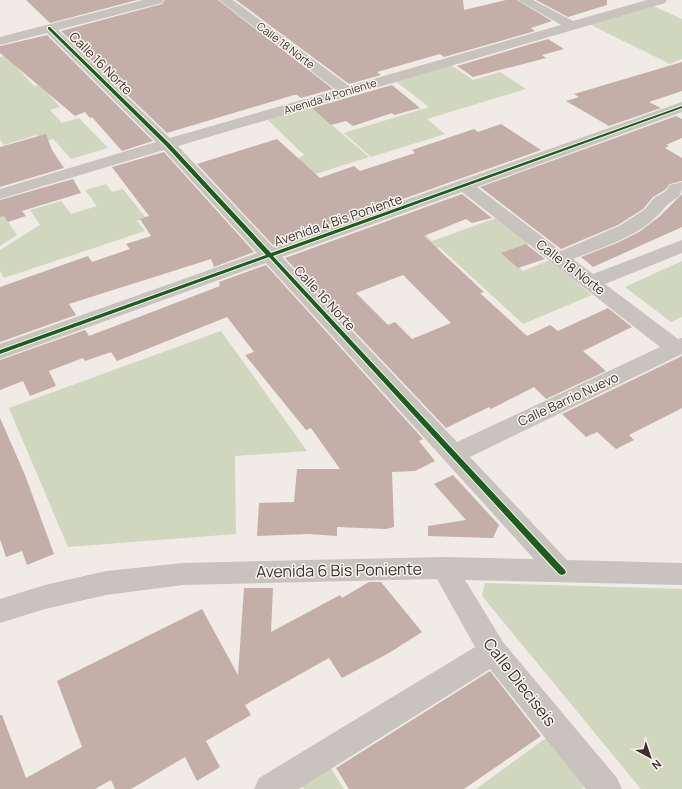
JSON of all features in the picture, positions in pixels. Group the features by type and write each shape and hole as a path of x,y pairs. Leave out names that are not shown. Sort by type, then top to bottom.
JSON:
{"street":[{"path":"0,41 158,0"},
{"name":"Calle 18 Norte","path":"225,0 347,91"},
{"path":"524,0 572,26"},
{"name":"Avenida 4 Poniente","path":"0,194 661,0"},
{"name":"Calle 16 Norte","path":"49,28 168,145 562,572"},
{"name":"Avenida 4 Bis Poniente","path":"0,352 466,186 682,107"},
{"name":"Calle 18 Norte","path":"466,186 591,282 679,347"},
{"path":"560,258 625,230 650,214 660,202 672,195 676,189 682,187"},
{"path":"591,282 682,246"},
{"name":"Calle Barrio Nuevo","path":"454,454 679,347"},
{"name":"Avenida 6 Bis Poniente","path":"0,611 45,597 106,583 183,574 444,568 682,574"},
{"name":"Calle Dieciseis","path":"444,568 493,651 606,789"},
{"path":"270,789 493,651"}],"green space":[{"path":"649,4 682,19 682,59 670,64 589,24"},
{"path":"6,56 34,86 40,85 60,107 50,110 62,123 79,118 108,148 71,159 53,139 42,142 36,135 4,145 0,140 0,57"},
{"path":"450,64 473,80 500,72 526,89 427,119 445,134 371,157 344,133 429,107 394,80"},
{"path":"311,107 369,157 300,179 286,166 304,155 267,119"},
{"path":"106,184 112,192 123,189 146,218 137,221 145,231 4,278 0,271 0,250 40,225 30,210 61,201 71,214 97,206 85,190"},
{"path":"0,210 17,235 0,246"},
{"path":"404,215 432,241 499,217 531,243 504,254 523,271 550,260 592,295 523,324 439,247 428,255 391,219"},
{"path":"682,261 682,317 671,322 625,287"},
{"path":"221,331 307,451 235,456 236,534 68,547 9,408"},
{"path":"485,583 682,589 682,789 641,789 482,596"},
{"path":"550,735 589,783 582,789 476,789"},
{"path":"327,762 344,789 304,789 299,781"}],"building":[{"path":"26,0 137,0 50,23"},
{"path":"165,0 218,0 333,89 301,98 294,95 167,133 61,31 162,4"},
{"path":"236,0 463,0 464,10 506,0 517,0 552,21 531,28 535,31 444,57 440,54 377,72 381,75 349,84"},
{"path":"536,0 607,0 607,5 568,17"},
{"path":"47,35 153,141 122,151 92,117 90,118 85,112 75,116 0,53 0,46"},
{"path":"548,39 564,49 542,55 546,58 473,77 457,66"},
{"path":"682,62 682,91 649,102 661,108 609,126 566,101 579,97 574,94"},
{"path":"392,85 420,108 394,115 392,113 353,126 346,121 331,125 312,108"},
{"path":"676,116 682,119 682,138 666,145 669,146 665,148 682,158 682,181 670,184 665,190 653,197 643,209 618,225 561,249 480,187"},
{"path":"501,124 541,150 273,245 197,164 277,139 320,178 354,166 360,171 415,153 412,150 474,129 478,132"},
{"path":"46,134 52,150 64,168 0,187 0,147"},
{"path":"164,152 254,252 214,267 211,259 69,304 76,315 0,342 0,287 88,256 92,262 130,249 126,244 151,236 140,219 149,216 112,167"},
{"path":"73,179 81,193 22,211 26,216 8,222 4,216 0,217 0,200"},
{"path":"462,194 492,218 472,223 466,219 424,236 484,292 480,293 527,336 550,325 558,331 608,308 632,327 583,351 606,371 546,399 534,387 491,409 489,407 446,428 285,258","holes":["403,275 451,323 412,339 395,322 388,325 356,293"]},
{"path":"682,194 682,227 593,267 581,257 617,243 639,232 659,217"},
{"path":"526,244 545,259 518,268 501,253"},
{"path":"266,265 423,439 419,441 435,461 415,471 392,472 394,527 386,529 337,527 337,536 308,534 257,536 259,503 294,502 297,469 340,469 311,428 306,430 245,355 254,352 227,317 117,361 111,352 85,361 83,358 49,371 56,386 30,396 23,381 0,390 0,360 85,330 89,336 220,286 219,282"},
{"path":"682,356 682,408 629,435 634,440 616,449 597,432 586,437 562,414"},
{"path":"0,418 25,475 54,554 27,565 22,551 6,557 0,539"},
{"path":"453,475 499,525 493,538 428,536 428,526 466,520 434,484"},
{"path":"369,582 381,582 422,632 389,653 342,678 329,658 245,705 251,715 206,741 220,767 197,781 185,757 131,789 115,789 111,780 95,789 0,789 0,715 2,715 26,778 82,747 57,681 202,609 238,675 244,588 273,588 271,632 340,595 342,598"},
{"path":"490,671 541,736 464,789 349,789 336,768"}],"cycle path":[{"path":"49,28 168,145 562,572"},
{"path":"0,352 682,107"}]}
